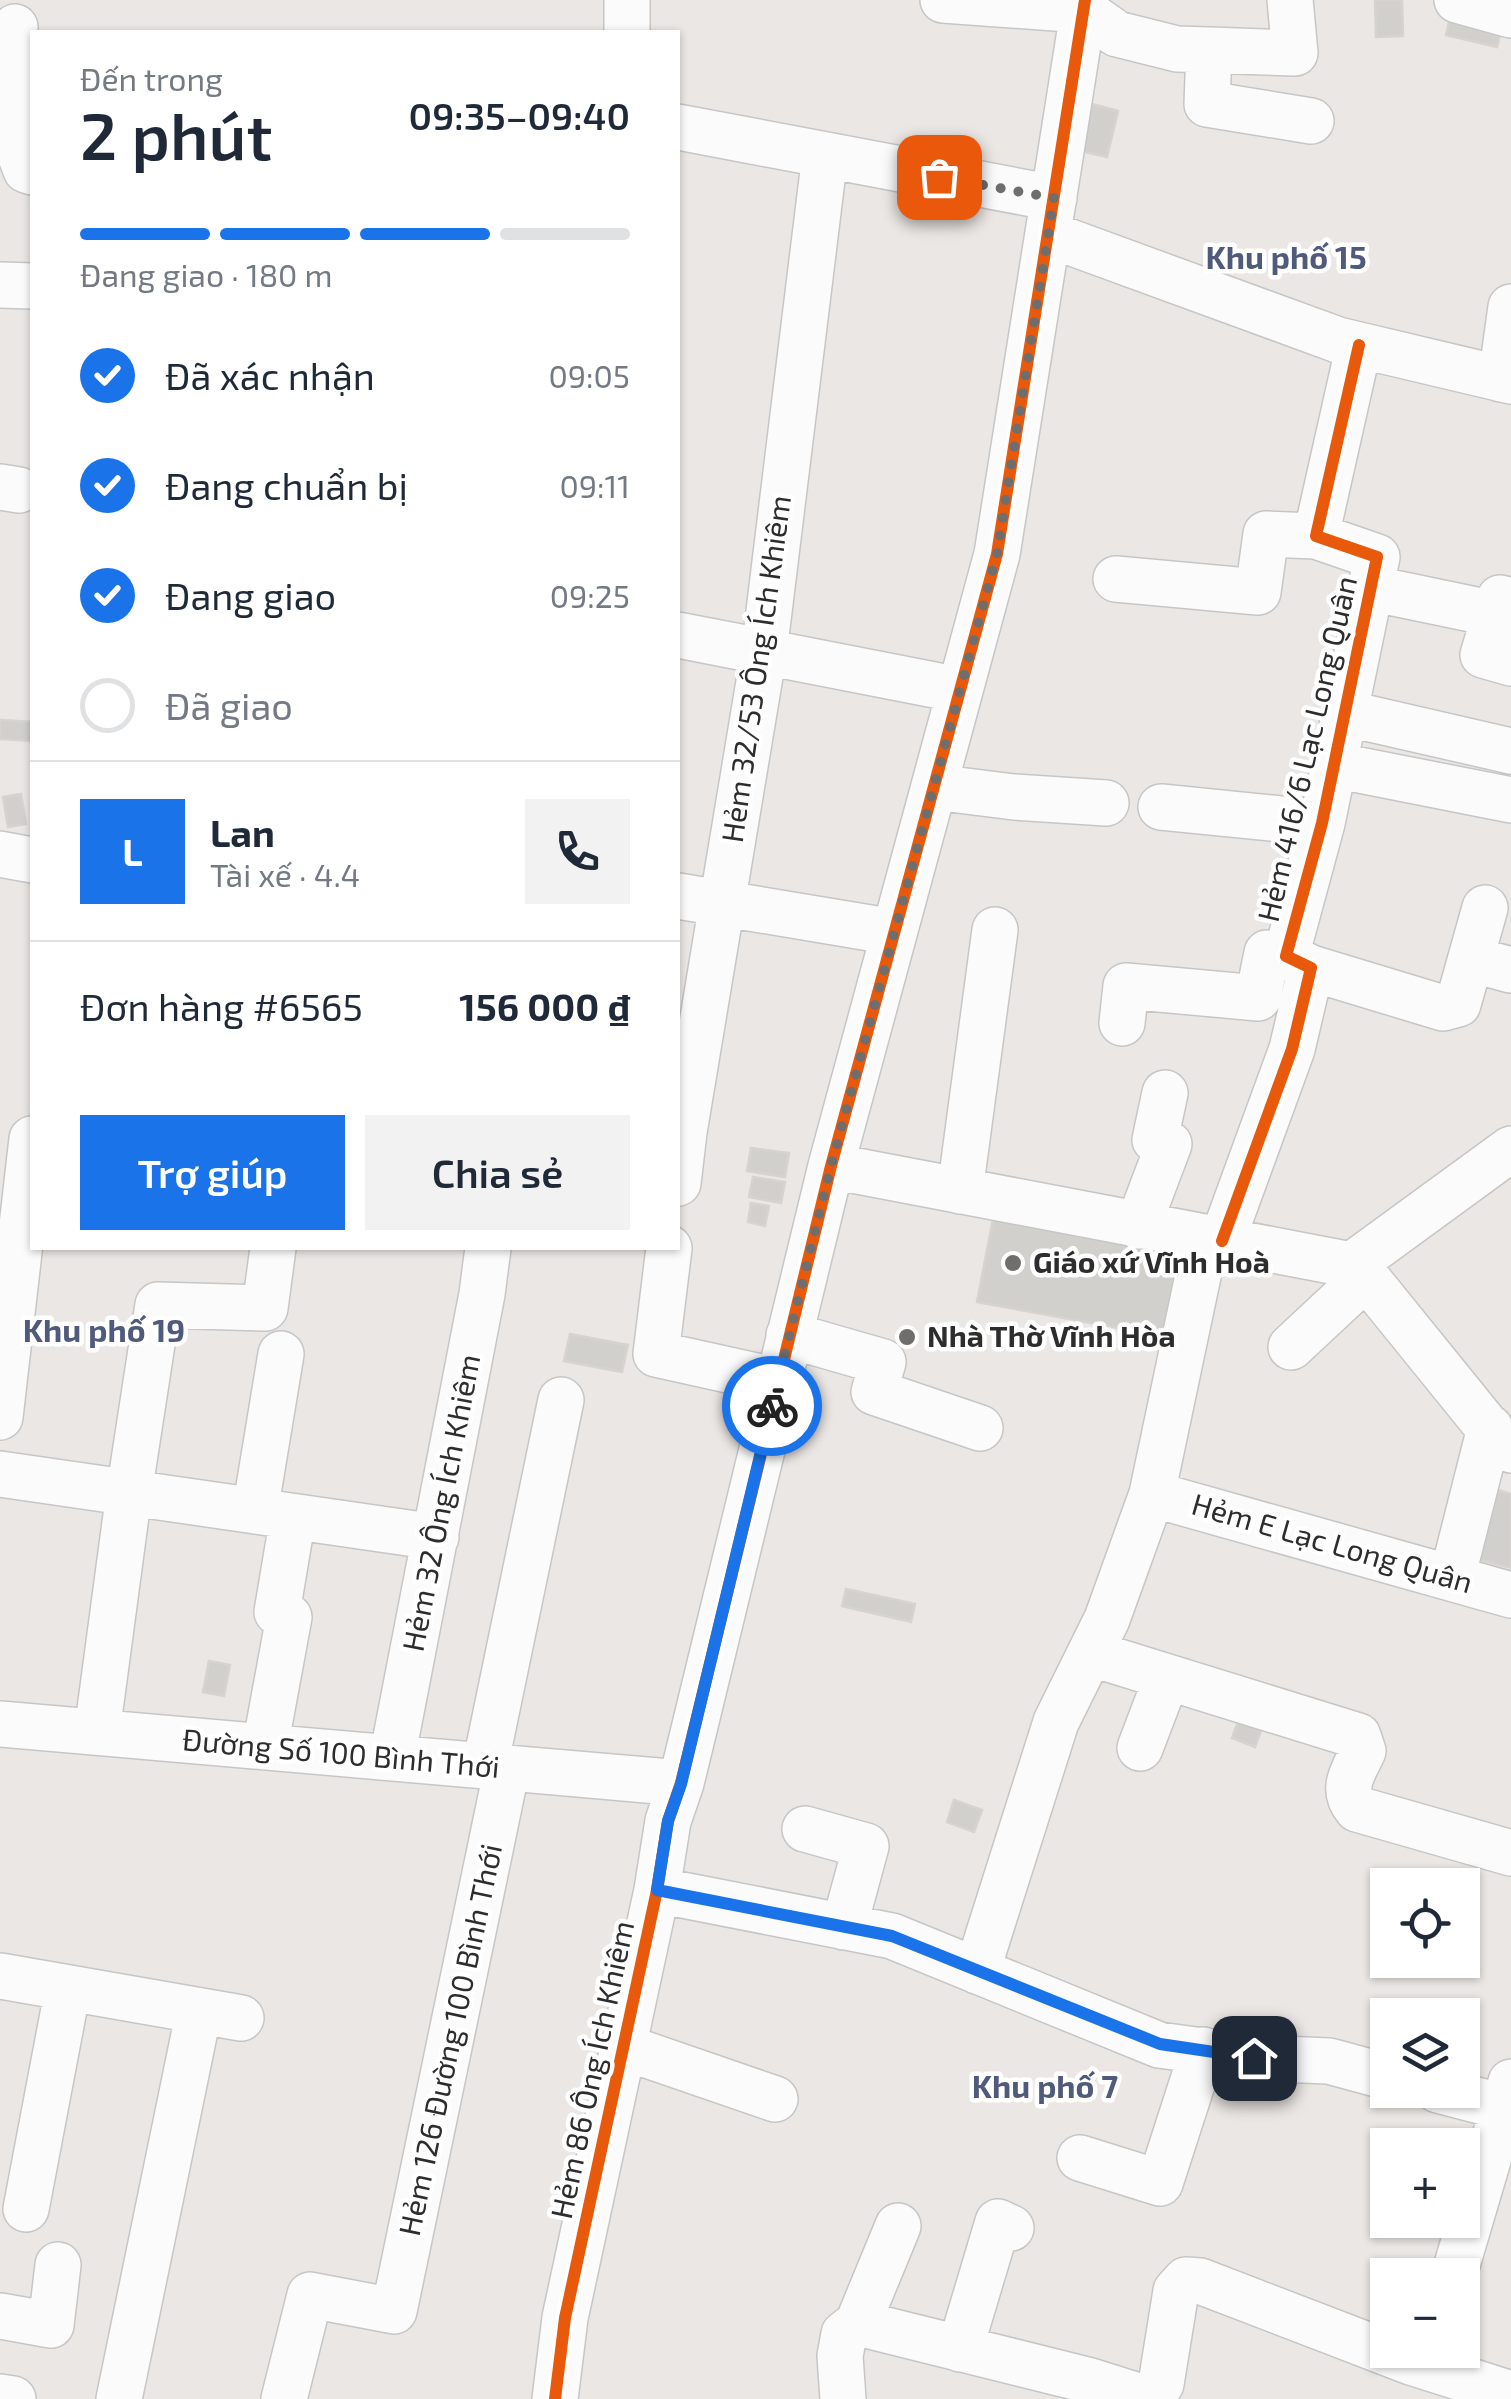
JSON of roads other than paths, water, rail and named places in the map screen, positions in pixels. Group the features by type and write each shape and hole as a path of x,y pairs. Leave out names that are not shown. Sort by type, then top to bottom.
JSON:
{"street":[{"path":"627,0 627,30"},
{"path":"943,0 1084,5 1117,34 1177,49 1295,53 1290,0"},
{"path":"1457,0 1511,14"},
{"name":"Hẻm 86 Ông Ích Khiêm","path":"555,2399 565,2318 657,1890 668,1821 681,1784 831,1166 997,554 1084,5"},
{"path":"20,28 10,128 26,170 30,171"},
{"path":"1208,50 1207,104 1311,120"},
{"path":"680,126 825,155 1051,216 1338,340 1506,380 1511,308"},
{"name":"Hẻm 32/53 Ông Ích Khiêm","path":"680,1169 764,652 825,155"},
{"path":"0,285 30,286"},
{"name":"Hẻm 416/6 Lạc Long Quân","path":"977,1971 1056,1722 1107,1619 1152,1494 1214,1240 1292,1049 1298,962 1322,822 1377,557 1316,536 1359,345"},
{"path":"1116,579 1258,592 1266,534 1316,536"},
{"path":"1370,588 1503,607 1483,655 1511,663"},
{"path":"680,635 960,690"},
{"path":"1345,713 1511,751"},
{"path":"1334,765 1511,800"},
{"path":"934,787 1106,804"},
{"path":"1161,807 1322,822"},
{"path":"0,854 30,860"},
{"path":"680,896 894,932"},
{"path":"1122,1023 1126,986 1258,998 1267,953 1444,1008 1458,1004 1491,965 1485,908"},
{"path":"960,1191 995,930"},
{"path":"1138,1226 1169,1144 1156,1140 1165,1093"},
{"path":"1291,1347 1359,1271 1511,1148"},
{"path":"0,1417 4,1344 30,1155"},
{"path":"831,1166 1359,1271 1500,1439 1452,1578"},
{"path":"98,1732 158,1304 264,1308 272,1250"},
{"name":"Hẻm 32 Ông Ích Khiêm","path":"392,1758 488,1250"},
{"path":"670,1250 656,1354 778,1381"},
{"path":"789,1335 884,1362 874,1392 980,1428"},
{"path":"265,1747 289,1618 278,1612 274,1514 281,1354"},
{"name":"Hẻm 126 Đường 100 Bình Thới","path":"284,2399 310,2296 394,2311 561,1400"},
{"path":"0,1474 436,1537"},
{"name":"Hẻm E Lạc Long Quân","path":"1152,1494 1511,1594"},
{"path":"1090,1653 1358,1736 1363,1752 1348,1783 1348,1799 1357,1809 1511,1852"},
{"path":"1140,1748 1168,1678"},
{"name":"Đường Số 100 Bình Thới","path":"0,1724 681,1784"},
{"path":"805,1830 866,1846 844,1927"},
{"path":"657,1890 892,1936 1160,2044 1254,2058 1329,2062 1370,2072"},
{"path":"0,1976 220,2015 119,2399"},
{"path":"26,2209 20,2138 68,1988"},
{"path":"624,2047 776,2099"},
{"path":"1080,2158 1160,2184 1203,2050"},
{"path":"1459,2258 1507,2094 1480,2092"},
{"path":"960,2349 998,2222 1011,2228"},
{"path":"842,2399 840,2356 844,2334 858,2323 898,2226"},
{"path":"0,2316 51,2325 58,2265"},
{"path":"858,2323 1138,2396 1153,2393 1161,2384 1176,2292 1186,2280 1200,2281 1370,2339"},
{"path":"1451,2368 1511,2394"},
{"path":"0,2397 12,2399"}],"place":[{"name":"Giáo xứ Vĩnh Hoà","path":"1013,1263"},
{"name":"Nhà Thờ Vĩnh Hòa","path":"907,1337"}],"district":[{"name":"Khu phố 15","path":"1286,258"},
{"name":"Khu phố 19","path":"104,1331"},
{"name":"Khu phố 7","path":"1045,2087"}]}
